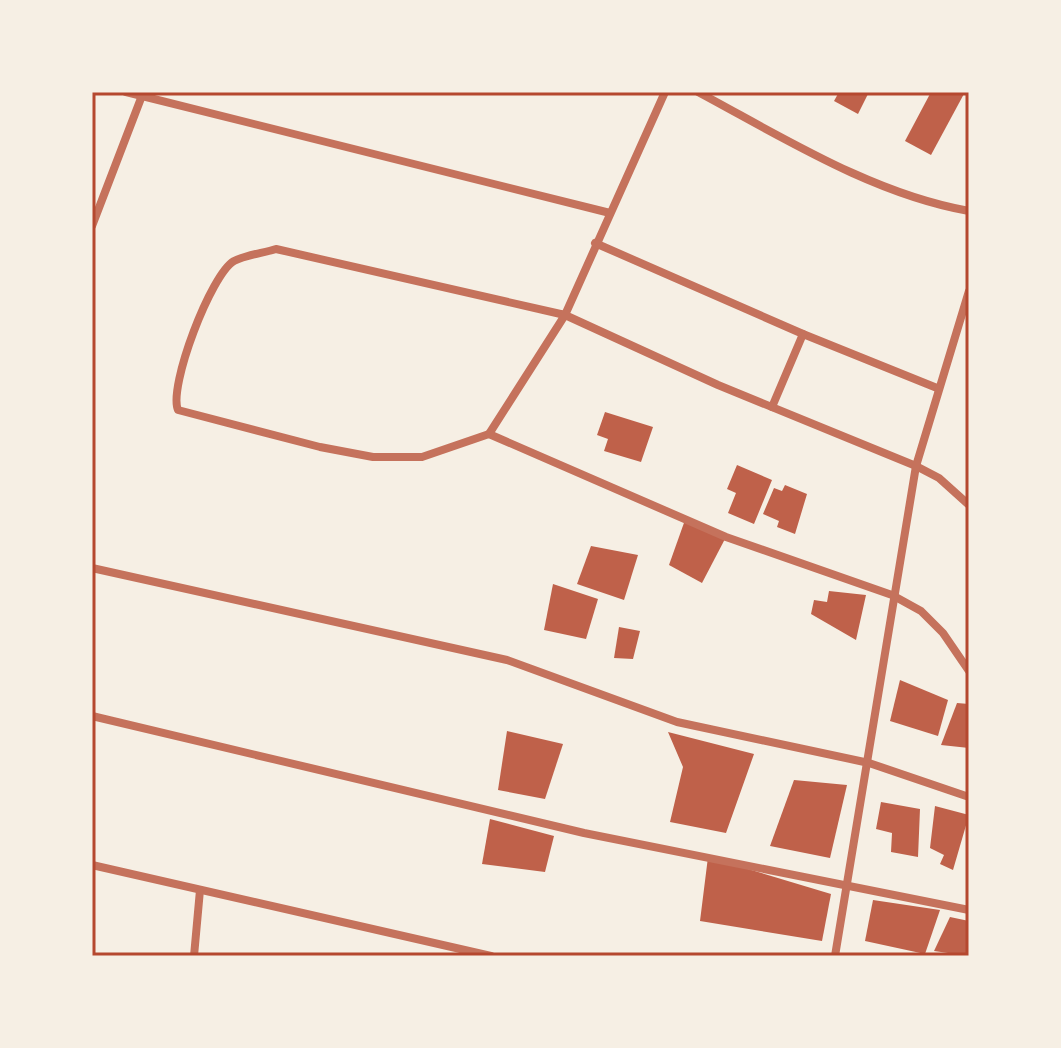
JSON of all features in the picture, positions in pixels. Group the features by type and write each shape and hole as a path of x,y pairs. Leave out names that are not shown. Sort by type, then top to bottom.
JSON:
{"street":[{"path":"126,92 610,213"},
{"path":"665,92 565,315 489,434 422,457 373,457 320,447 178,410 175,394 193,331 221,276 234,261 276,249 565,315 772,407 916,466 939,478 969,505"},
{"path":"698,92 882,186 940,206 969,211"},
{"path":"92,226 142,94"},
{"path":"595,243 803,334 937,388"},
{"path":"835,956 869,763 892,595 916,466 937,388 969,291"},
{"path":"772,407 803,334"},
{"path":"489,434 726,537 892,595 921,611 943,633 969,671"},
{"path":"92,568 507,660 677,722 869,763 969,797"},
{"path":"92,716 584,833 969,910"},
{"path":"92,865 491,956"},
{"path":"194,956 200,890"}],"building":[{"path":"839,92 869,92 858,114 834,101"},
{"path":"931,92 965,92 931,155 905,141"},
{"path":"605,412 653,427 641,462 604,451 608,439 597,435"},
{"path":"737,465 772,480 754,524 728,513 736,493 727,489"},
{"path":"785,485 807,494 795,534 777,527 779,521 763,514 774,488 782,491"},
{"path":"685,520 726,537 702,583 669,565"},
{"path":"591,546 638,555 624,600 577,584"},
{"path":"553,584 598,599 586,639 544,630"},
{"path":"829,591 866,595 856,640 811,614 814,600 827,602"},
{"path":"619,627 640,631 633,659 614,658"},
{"path":"900,680 948,700 938,736 890,721"},
{"path":"957,703 969,704 969,748 941,745"},
{"path":"507,731 563,744 545,799 498,790"},
{"path":"668,732 754,754 726,833 670,822 683,767"},
{"path":"794,780 847,785 830,858 770,846"},
{"path":"881,802 920,809 918,857 891,852 892,833 876,829"},
{"path":"935,806 969,815 953,870 940,864 944,855 930,848"},
{"path":"490,819 554,836 545,872 482,864"},
{"path":"708,857 831,894 822,941 700,921"},
{"path":"873,900 940,910 925,954 865,941"},
{"path":"950,917 969,921 969,956 934,951"}]}
